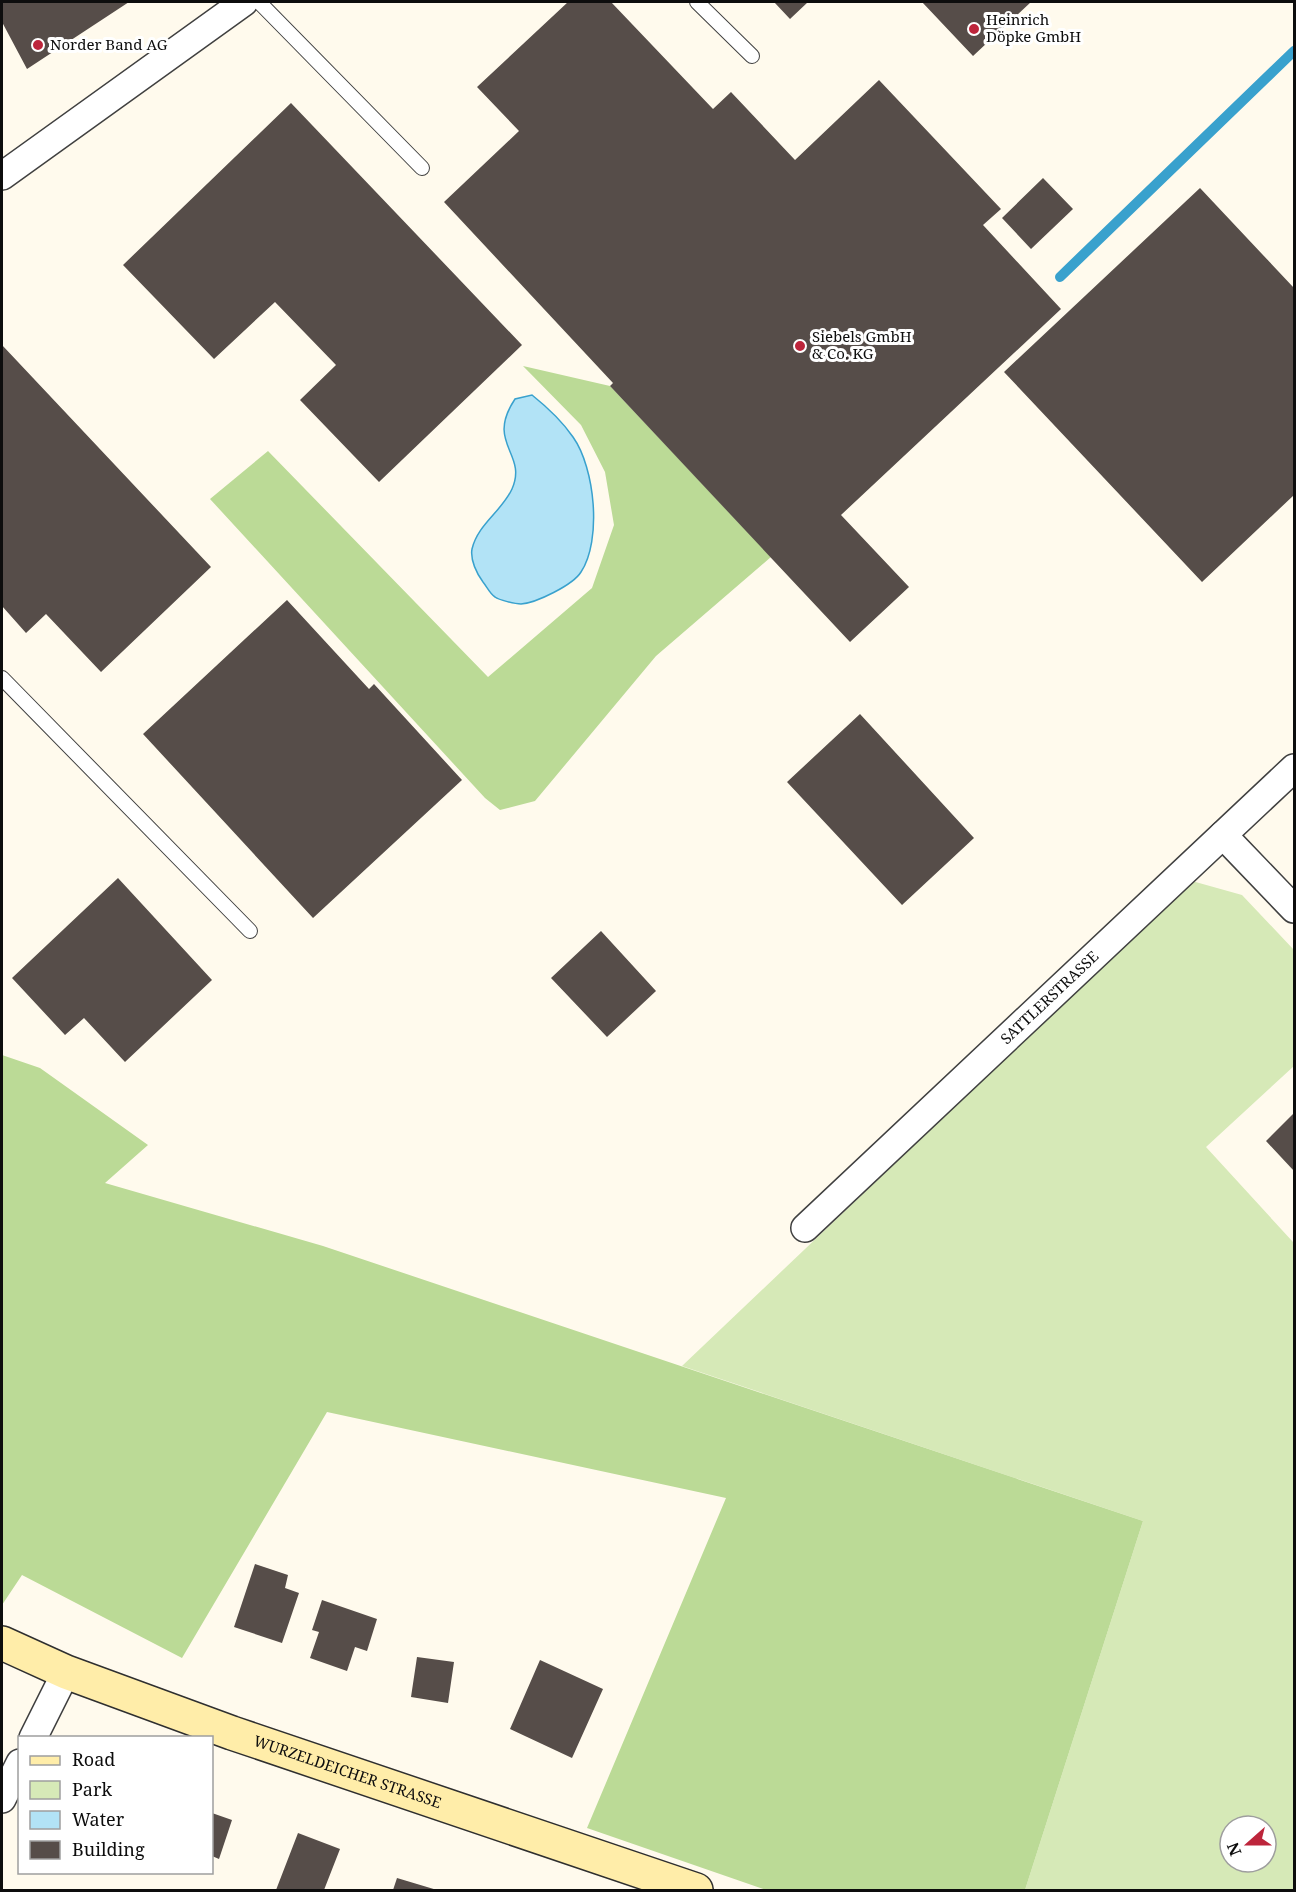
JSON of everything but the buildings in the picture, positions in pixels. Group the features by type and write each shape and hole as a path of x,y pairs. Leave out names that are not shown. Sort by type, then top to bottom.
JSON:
{"main road":[{"name":"WURZELDEICHER STRASSE","path":"2,1643 66,1672 242,1736 696,1890"}],"street":[{"path":"2,176 244,2"},
{"name":"SATTLERSTRASSE","path":"805,1228 1294,768"},
{"path":"1223,835 1294,909"},
{"path":"34,1736 66,1672"},
{"path":"2,1799 18,1767"}],"lane":[{"path":"259,2 422,168"},
{"path":"698,2 752,56"},
{"path":"2,678 250,931"}],"green space":[{"path":"523,366 610,386 771,557 656,656 535,801 500,810 485,798 210,499 268,451 488,677 592,588 614,525 605,472 581,425"},
{"path":"1192,881 1242,895 1294,950 1294,1066 1206,1147 1294,1241 1294,1890 1025,1890 1143,1521 682,1366"},
{"path":"2,1055 40,1068 148,1145 105,1183 323,1246 1143,1521 1025,1890 766,1890 587,1828 726,1498 327,1412 182,1658 22,1575 2,1605"}],"water":[{"path":"532,395 564,425 581,450 591,485 592,542 588,558 577,577 554,592 521,604 511,603 492,594 476,571 472,549 479,532 512,489 515,466 505,438 504,427 507,414 515,399"}],"waterway":[{"path":"1060,277 1294,51"}],"place":[{"name":"Heinrich Döpke GmbH","path":"974,29"},
{"name":"Norder Band AG","path":"38,45"},
{"name":"Siebels GmbH & Co. KG","path":"800,346"}]}
